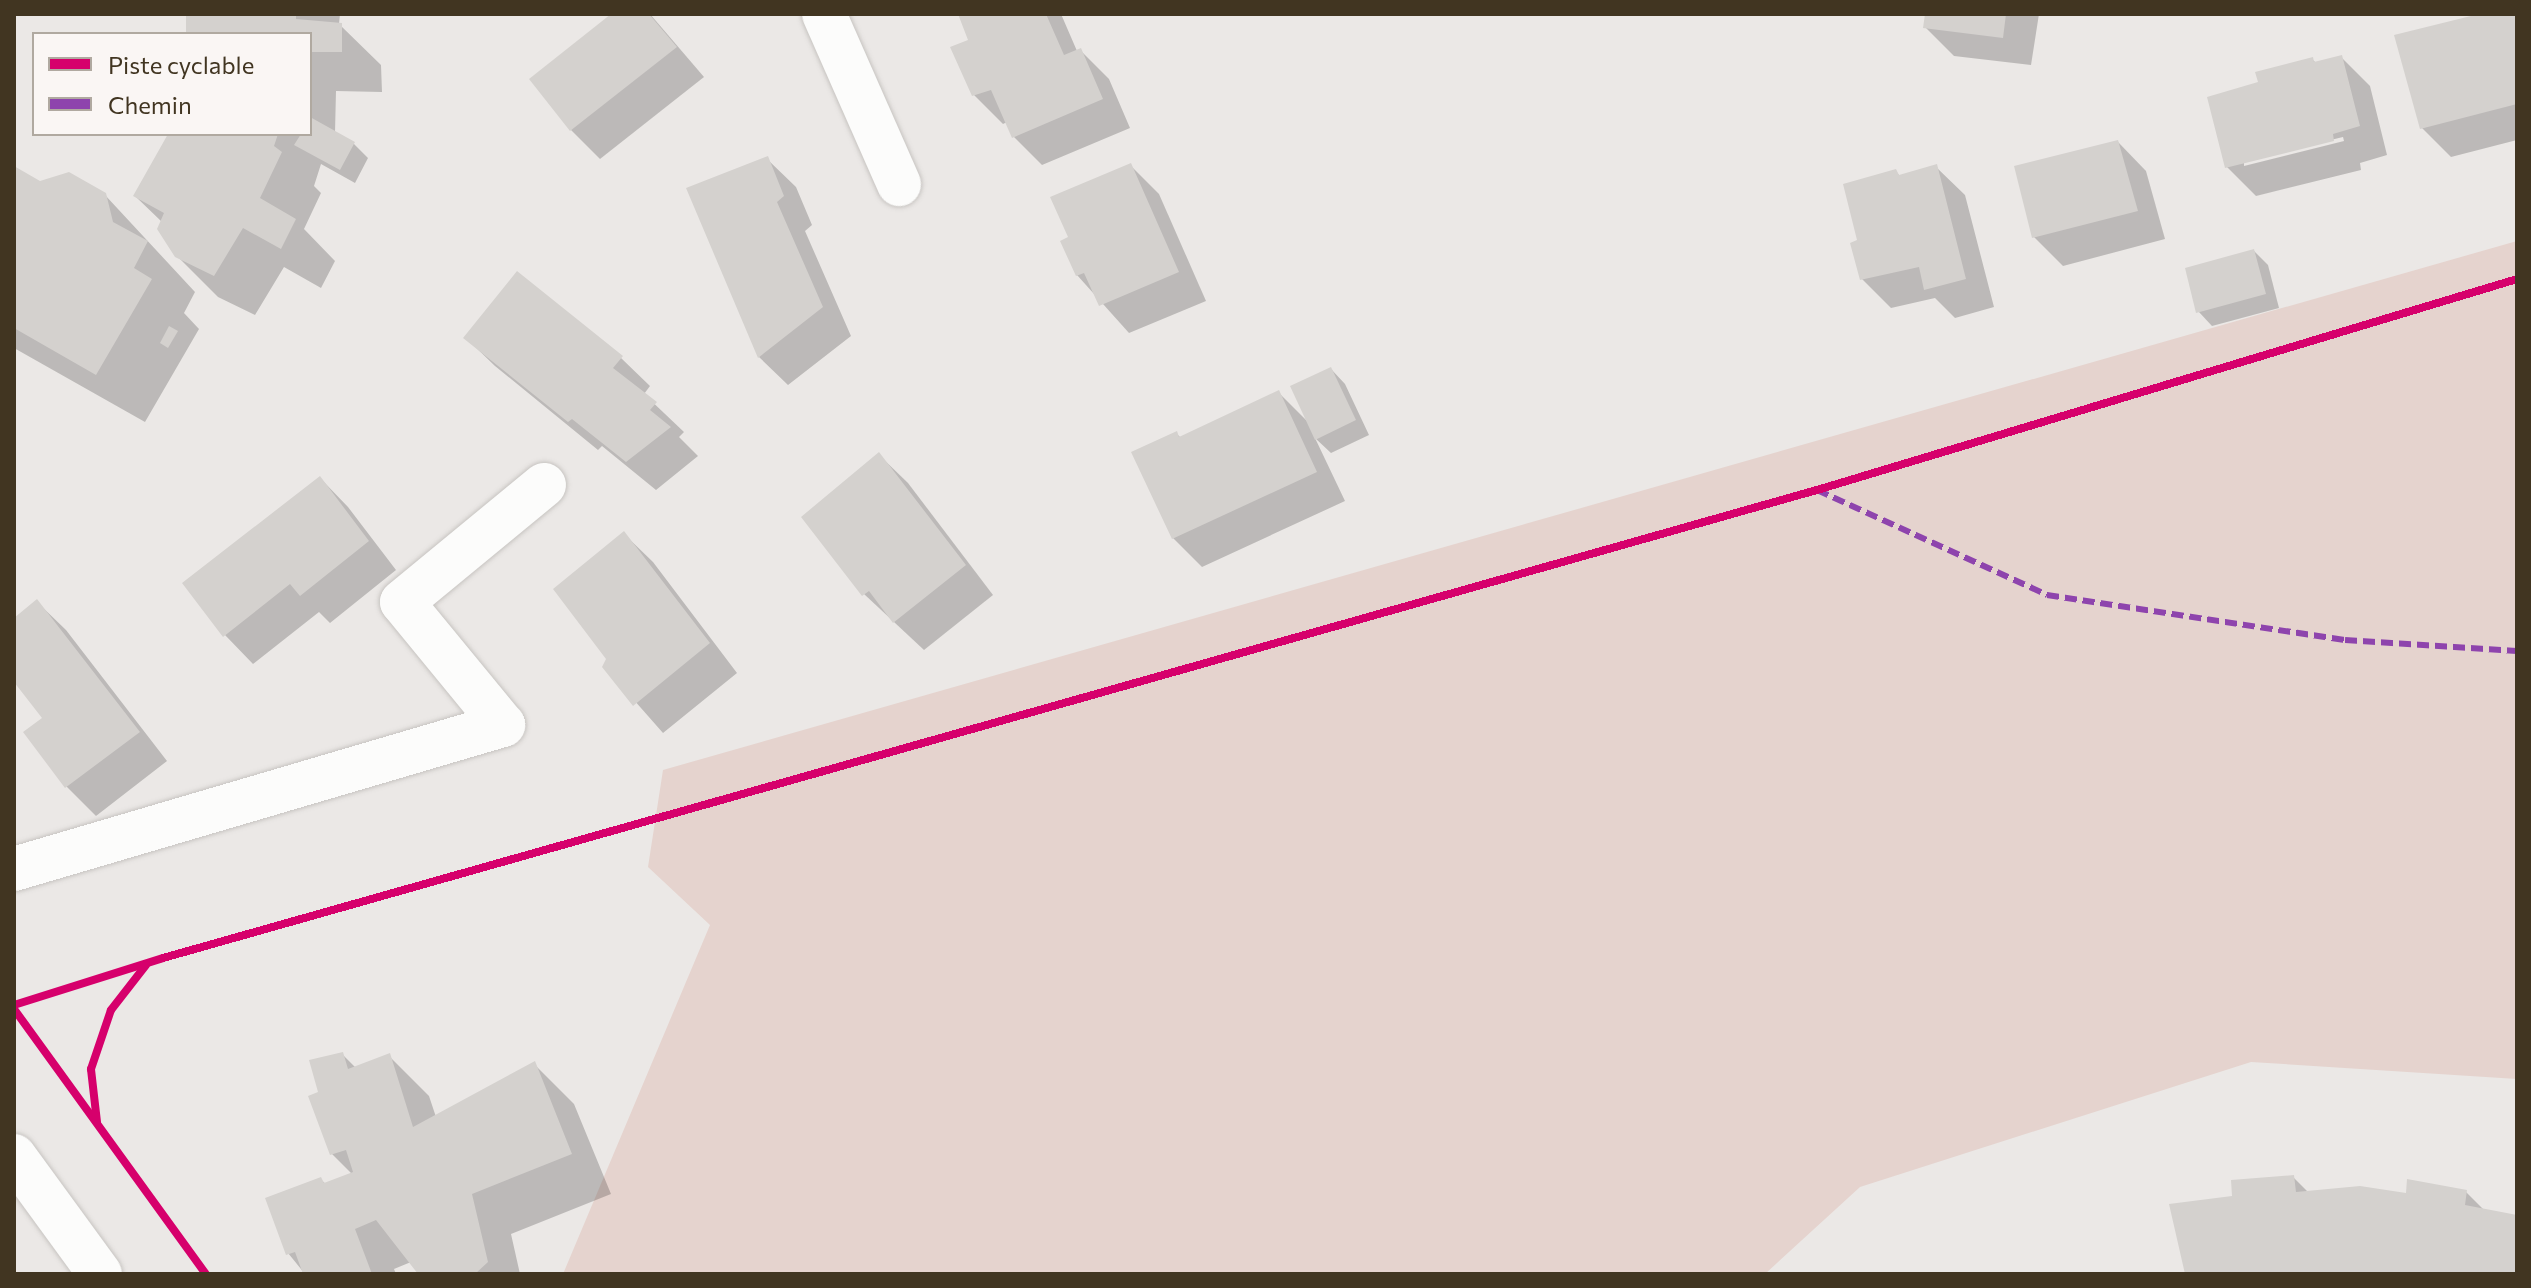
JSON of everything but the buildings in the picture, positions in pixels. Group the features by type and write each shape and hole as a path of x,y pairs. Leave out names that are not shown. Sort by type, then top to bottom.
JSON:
{"street":[{"path":"824,14 899,184"},
{"path":"14,869 503,725 402,602 544,485"},
{"path":"14,1156 100,1274"}],"shaded area":[{"path":"2517,241 2517,1079 2251,1062 1860,1187 1765,1274 563,1274 710,925 648,867 663,770"}],"marked path":[{"path":"1817,490 2047,595 2345,640 2517,651"}],"cycle path":[{"path":"14,1005 163,958 1817,490 2517,279"},
{"path":"97,1122 91,1069 111,1010 146,965"},
{"path":"14,1009 206,1274"}]}
